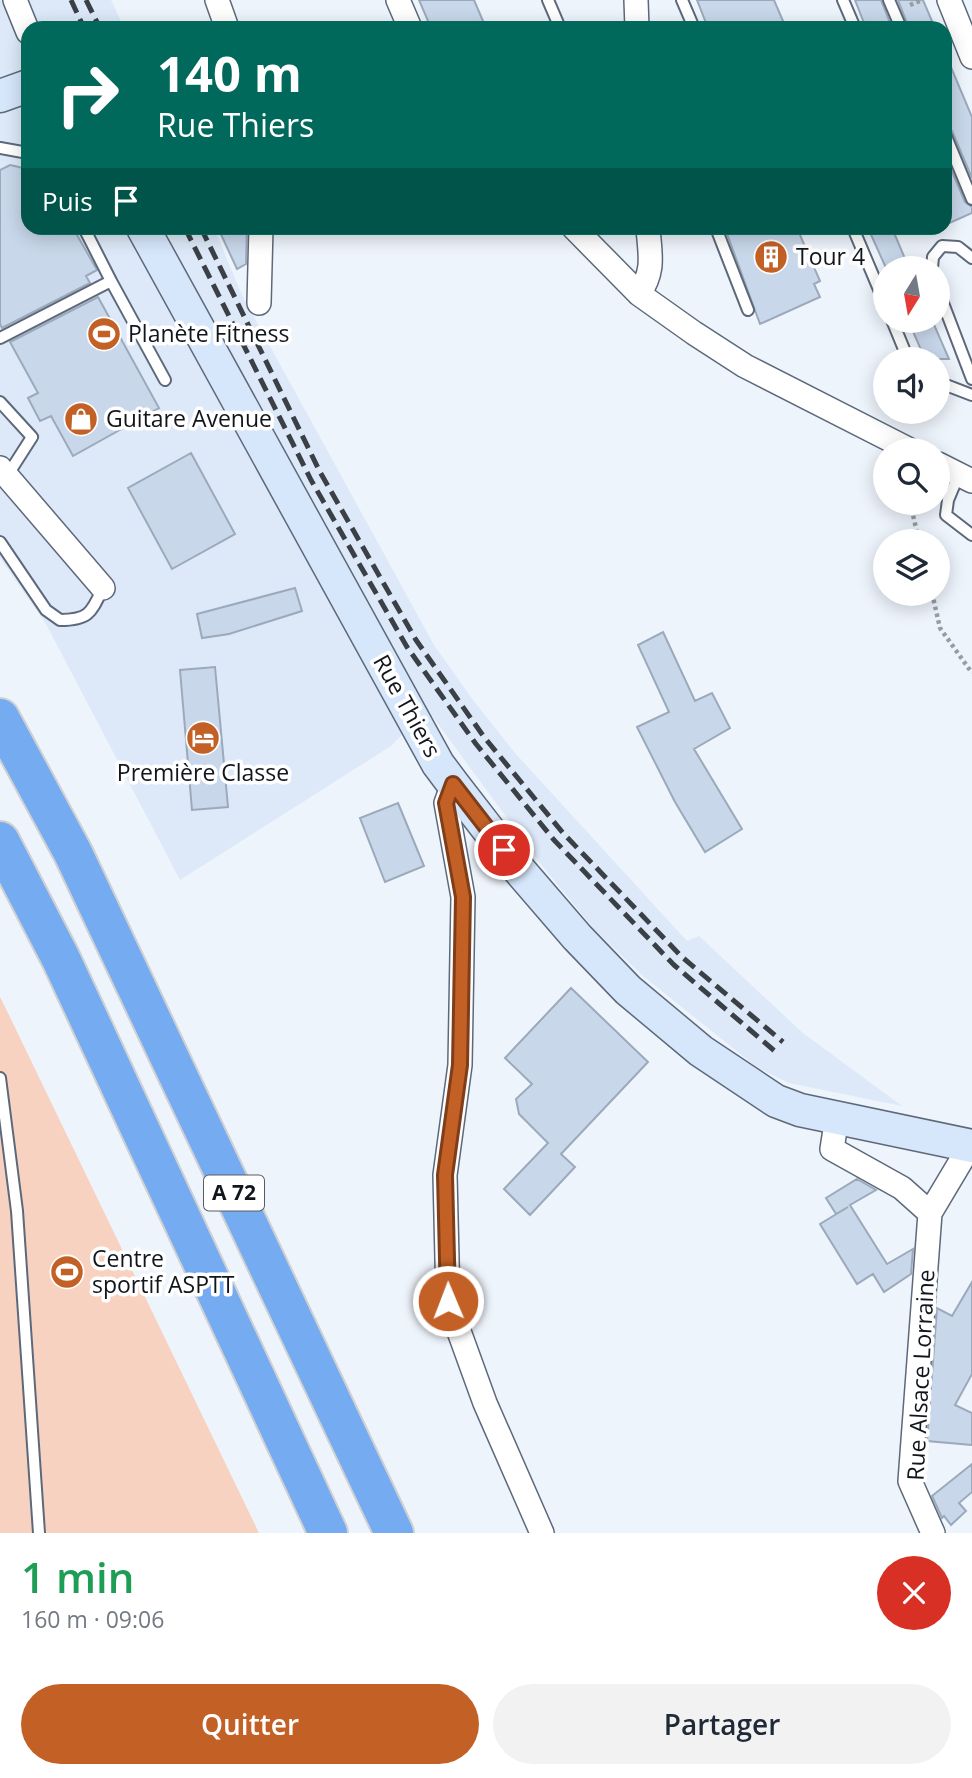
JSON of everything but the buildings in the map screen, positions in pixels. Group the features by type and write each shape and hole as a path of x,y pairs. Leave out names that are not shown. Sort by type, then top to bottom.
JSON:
{"highway":[{"name":"A 72","path":"0,718 79,865 394,1533"},
{"name":"A 72","path":"0,841 61,959 328,1533"}],"street":[{"path":"15,0 24,21"},
{"path":"218,0 225,21"},
{"path":"398,0 408,21"},
{"path":"636,0 637,21"},
{"path":"948,0 972,57"},
{"path":"0,96 21,88"},
{"name":"Rue Thiers","path":"147,235 439,764 522,872 577,937 628,990 701,1051 776,1101 800,1110 971,1146"},
{"path":"259,303 261,235"},
{"path":"581,235 639,294 745,366 886,438"},
{"path":"639,294 649,279 651,262 649,235"},
{"path":"4,472 103,588"},
{"path":"453,784 446,803 463,897 460,1065 445,1175 448,1301 485,1404 542,1533"},
{"path":"837,1117 832,1149 902,1188 930,1213 971,1146"},
{"name":"Rue Alsace Lorraine","path":"930,1213 910,1482 933,1533"}],"lane":[{"path":"548,0 557,21"},
{"path":"682,0 691,21"},
{"path":"843,0 852,21"},
{"path":"889,0 898,21"},
{"path":"0,148 21,152"},
{"path":"952,151 972,200"},
{"path":"88,235 165,380"},
{"path":"719,235 748,310"},
{"path":"856,235 873,275"},
{"path":"934,256 942,246 958,247 972,258"},
{"path":"0,338 111,281"},
{"path":"950,321 972,379"},
{"path":"950,387 972,395"},
{"path":"0,402 32,437 4,472"},
{"path":"965,478 948,500 946,515 972,535"},
{"path":"0,542 46,610 60,620 83,618 93,609 103,588"},
{"path":"0,1078 17,1211 38,1533"}],"path":[{"path":"935,606 940,628 972,673"}],"shaded area":[{"path":"0,0 111,0 121,21 21,21 21,235 217,235 242,295 434,645 473,700 515,753 687,941 699,936 803,1033 902,1106 789,1083 758,1068 643,976 593,928 540,863 427,709 391,746 180,880 46,624 0,558"},
{"name":"Centre sportif ASPTT","path":"0,997 7,1011 259,1533 0,1533"}],"railway":[{"path":"71,0 81,21"},
{"path":"86,0 96,21"},
{"path":"188,235 311,480 407,647 476,744 554,840 674,965 777,1053"},
{"path":"204,235 320,472 416,640 484,737 563,833 682,957 783,1042"}],"place":[{"name":"Tour 4","path":"771,257"},
{"name":"Planète Fitness","path":"104,334"},
{"name":"Guitare Avenue","path":"81,419"},
{"name":"Première Classe","path":"203,738"},
{"name":"Centre sportif ASPTT","path":"67,1272"}],"route":[{"path":"448,1301 445,1175 460,1065 463,897 446,803 453,784 504,850"}]}
